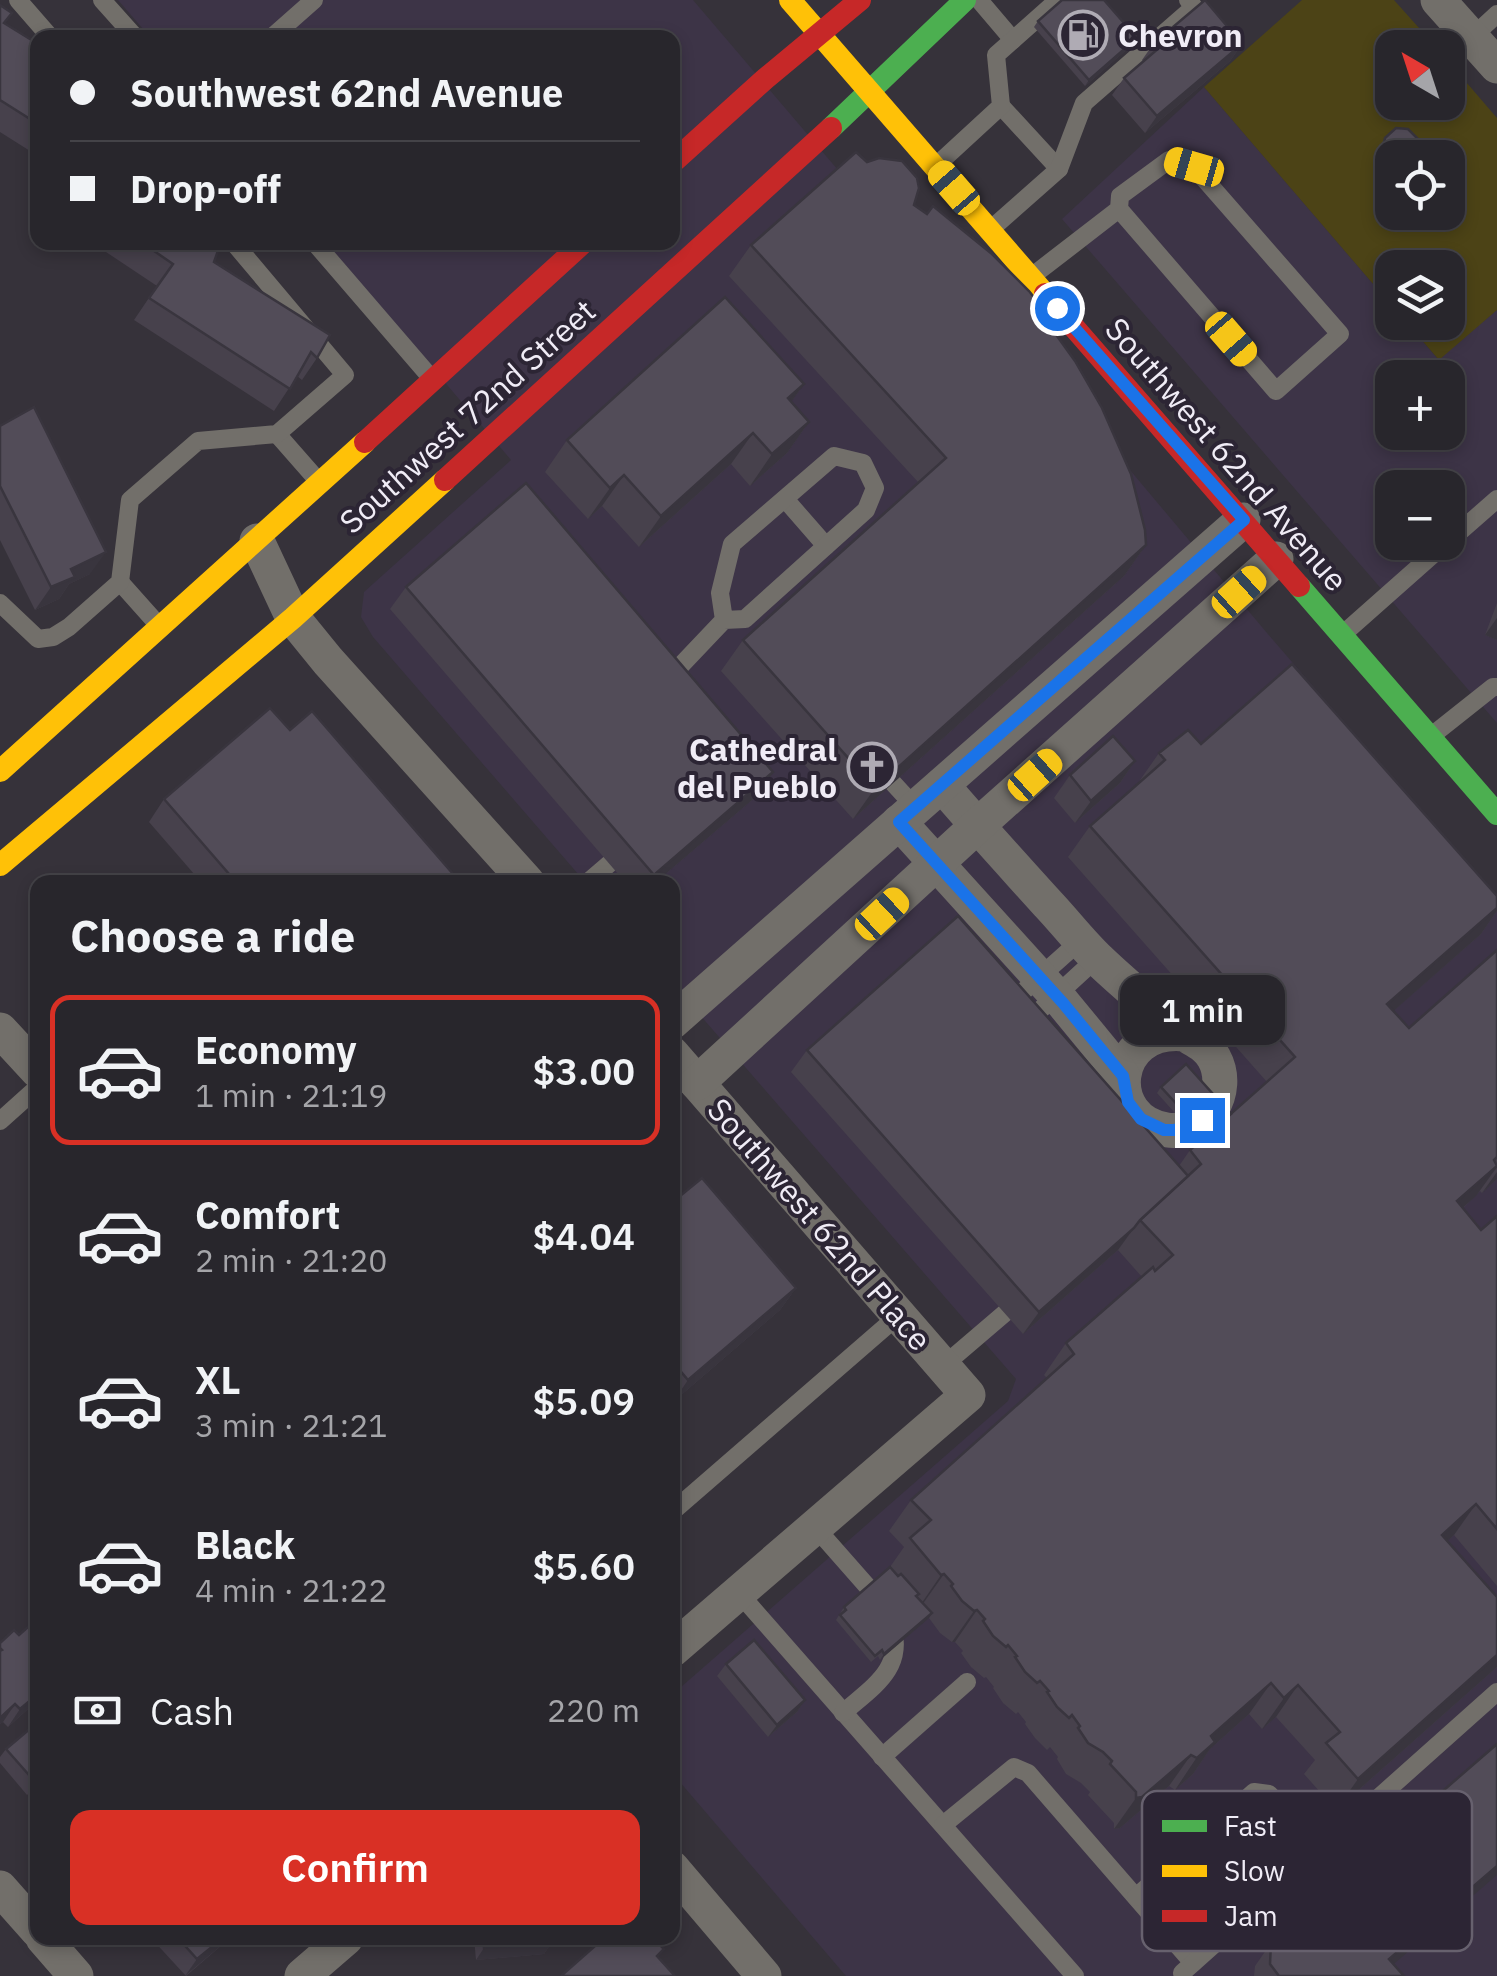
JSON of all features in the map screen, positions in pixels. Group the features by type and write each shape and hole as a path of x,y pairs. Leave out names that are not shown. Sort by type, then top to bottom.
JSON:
{"main road":[{"name":"Southwest 62nd Avenue","path":"790,0 1497,814"},
{"path":"680,155 860,0"},
{"name":"Southwest 72nd Street","path":"0,865 293,618 806,152 965,0"},
{"name":"Southwest 72nd Street","path":"0,771 575,250"}],"street":[{"path":"1438,0 1484,26 1497,66"},
{"path":"680,1015 912,799 1244,520"},
{"path":"257,541 293,618 520,875"},
{"path":"697,1083 1276,559"},
{"path":"912,799 978,826 1089,949 1184,1034 1204,1046 1218,1067 1220,1080 1216,1101 1202,1120 1185,1128 1164,1130 1148,1124 1134,1112 1123,1076 1048,986 936,864 912,799"},
{"path":"0,1030 30,1062"},
{"path":"1123,1076 1130,1056 1147,1040 1158,1035 1184,1034"},
{"name":"Southwest 62nd Place","path":"680,1063 968,1394 815,1526"},
{"path":"680,1643 815,1526"},
{"path":"680,1877 764,1976"},
{"path":"0,1888 30,1923"},
{"path":"49,1945 76,1976"},
{"path":"302,1976 338,1945"}],"lane":[{"path":"18,0 44,30"},
{"path":"102,0 129,30"},
{"path":"280,30 314,0"},
{"path":"979,0 1012,40"},
{"path":"1058,0 996,54 1001,106 1059,169"},
{"path":"990,230 1059,169 1084,103 1194,7 1188,0"},
{"path":"936,167 1001,106"},
{"path":"1031,278 1119,208 1120,196 1169,160 1194,167 1340,334 1276,391 1119,208"},
{"path":"0,603 38,639 53,638 120,582 130,500 198,441 278,434 345,375 239,250"},
{"path":"321,250 433,379"},
{"path":"278,434 320,482"},
{"path":"663,684 724,620 745,619 866,510 876,488 863,463 834,456 732,544 720,593 724,620"},
{"path":"785,498 826,546"},
{"path":"1465,527 1497,499"},
{"path":"1342,635 1427,560"},
{"path":"120,582 161,628"},
{"path":"745,619 761,636"},
{"path":"1430,736 1470,703 1497,687"},
{"path":"596,875 609,864"},
{"path":"1021,1028 1048,986 1089,949"},
{"path":"1004,1008 1048,986"},
{"path":"0,1121 30,1094"},
{"path":"943,1366 1005,1314"},
{"path":"680,1505 899,1315"},
{"path":"815,1526 880,1600 896,1637 890,1667 843,1713"},
{"path":"738,1592 1074,1976"},
{"path":"882,1757 967,1682"},
{"path":"1386,1791 1497,1692"},
{"path":"942,1826 1014,1767 1028,1773 1142,1906"},
{"path":"1136,1897 1142,1892"},
{"path":"1184,1972 1207,1951"}],"shaded area":[{"path":"118,0 693,0 838,170 1040,363 1497,899 1497,1976 846,1976 680,1782 680,1688 1008,1401 1016,1379 680,992 680,875 579,875 373,637 361,617 364,592 511,460 332,250 680,250 680,30 144,30"},
{"path":"1302,0 1394,0 1421,30 1375,30 1375,120 1465,120 1465,81 1497,118 1497,310 1465,338 1465,250 1375,250 1375,286 1204,87"},
{"path":"1204,87 1375,286 1375,340 1422,340 1438,359 1497,310 1497,723 1062,219"},
{"path":"1422,340 1462,340 1439,360"}],"building":[{"name":"Chevron","path":"1062,0 1104,0 1137,38 1089,80 1038,21"},
{"path":"1205,0 1242,44 1157,116 1124,78 1159,48 1154,43"},
{"path":"0,5 12,13 4,23 30,39 30,119 0,100"},
{"path":"1396,128 1408,129 1418,139 1385,140"},
{"path":"856,152 867,162 879,158 902,161 917,178 919,188 914,205 927,214 933,206 992,254 1062,332 1057,336 1102,408 1131,474 1146,545 875,788 743,640 946,458 751,245"},
{"path":"153,250 218,250 214,262 330,335 317,358 311,352 290,389 149,298 173,264"},
{"path":"725,297 804,384 788,398 809,422 772,454 753,433 661,516 624,475 610,488 567,440"},
{"path":"34,407 106,552 71,569 75,577 51,587 0,486 0,426"},
{"path":"526,483 773,772 654,875 406,587"},
{"path":"1292,664 1497,896 1497,908 1387,1004 1409,1028 1497,950 1497,1166 1457,1201 1481,1230 1497,1216 1497,1529 1476,1504 1442,1535 1497,1597 1497,1655 1358,1779 1326,1743 1340,1732 1298,1685 1284,1698 1271,1683 1211,1736 1215,1742 1197,1758 1191,1755 1136,1798 1136,1792 1110,1764 1112,1761 1088,1743 1072,1715 1069,1718 1057,1707 1049,1691 1025,1672 1008,1645 993,1636 985,1619 962,1601 953,1584 910,1538 931,1520 911,1500 1074,1354 1066,1343 1153,1267 1155,1271 1173,1255 1140,1220 1201,1164 1190,1150 1295,1057 1090,826 1165,760 1159,753 1188,730 1201,744"},
{"path":"270,708 290,730 312,711 454,875 230,875 164,799"},
{"path":"1113,736 1135,761 1091,801 1070,775"},
{"path":"958,916 1188,1176 1039,1312 807,1050"},
{"path":"1186,1064 1231,1114 1206,1136 1161,1087"},
{"path":"702,1178 796,1288 688,1380 680,1370 680,1196"},
{"path":"890,1567 898,1576 901,1574 932,1613 884,1654 882,1650 875,1656 840,1615 846,1610 844,1607"},
{"path":"30,1625 30,1701 20,1709 15,1704 0,1718 0,1643 14,1630 19,1635"},
{"path":"754,1640 805,1700 777,1725 726,1664"},
{"path":"30,1729 30,1776 6,1749"},
{"path":"1497,1744 1497,1866 1472,1888 1472,1791 1443,1791"},
{"path":"184,1945 214,1945 197,1959"},
{"path":"596,1945 660,1945 664,1949 657,1956 675,1976 561,1976"},
{"path":"1271,1951 1398,1951 1389,1959 1404,1976 1279,1976 1270,1964"}],"traffic: fast":[{"path":"831,128 965,0"},
{"path":"1299,586 1497,814"}],"traffic: slow":[{"path":"790,0 1045,294"},
{"path":"0,771 365,442"},
{"path":"0,865 293,618 445,480"}],"traffic: jam":[{"path":"680,156 860,0"},
{"path":"445,480 831,128"},
{"path":"365,442 575,250"},
{"path":"1045,294 1299,586"}],"place":[{"name":"Chevron","path":"1083,35"},
{"name":"Cathedral del Pueblo","path":"872,767"}],"route":[{"path":"1057,308 1244,520 899,822 1063,1003 1123,1076 1128,1102 1141,1119 1164,1130 1185,1128 1202,1120"}]}
